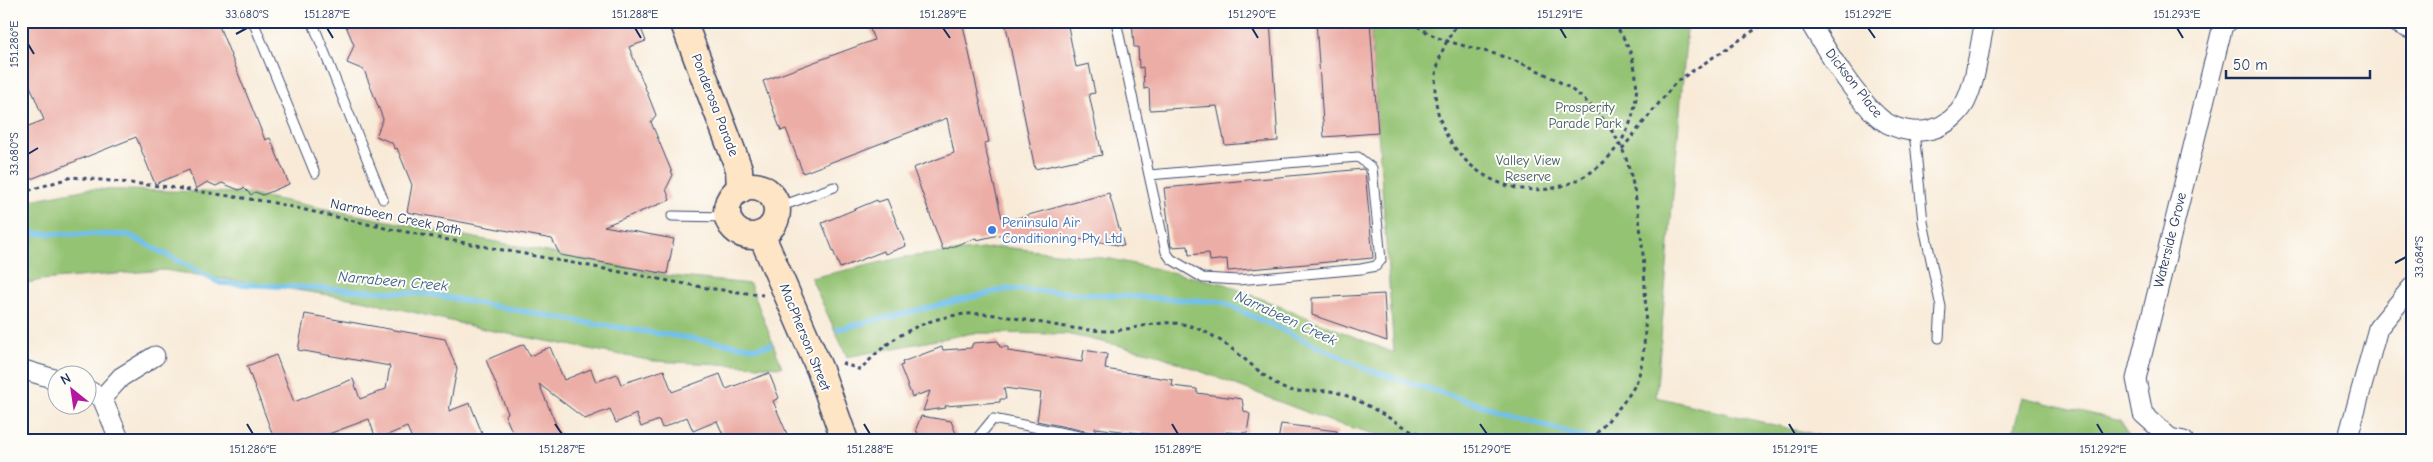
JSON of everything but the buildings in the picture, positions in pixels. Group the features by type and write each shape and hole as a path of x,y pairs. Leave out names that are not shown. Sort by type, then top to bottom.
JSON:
{"street":[{"name":"Ponderosa Parade","path":"683,21 739,169 740,190"},
{"name":"Dickson Place","path":"1809,21 1832,58 1872,109 1891,125 1914,131 1939,127 1950,120 1962,107 1971,87 1985,21"},
{"name":"Waterside Grove","path":"2184,441 2170,438 2143,414 2136,379 2223,25 2229,21"},
{"path":"2393,21 2412,30"},
{"path":"747,187 763,189 774,200 776,208 773,223 761,234 744,235 731,225 728,217 729,201 740,190 747,187"},
{"name":"MacPherson Street","path":"761,234 820,370 845,441"},
{"path":"2347,441 2378,328 2412,287"},
{"path":"98,392 155,356"},
{"path":"21,369 48,377"},
{"path":"98,400 120,441"}],"lane":[{"path":"253,21 315,173"},
{"path":"312,21 383,199"},
{"path":"1116,21 1149,175 1166,252 1171,259 1203,278 1238,280 1361,269 1376,266 1381,260 1372,168 1358,157 1149,175"},
{"path":"1914,131 1922,222 1942,307 1939,338"},
{"path":"776,208 834,187"},
{"path":"672,216 728,217"},
{"path":"980,441 979,436 994,419 1104,441"}],"path":[{"path":"1411,21 1428,35 1531,67 1564,84 1598,114 1622,149 1631,172 1644,270 1645,345 1635,384 1590,441"},
{"path":"1460,21 1446,41 1437,65 1434,81 1437,113 1442,128 1454,149 1484,176 1514,187 1538,189 1562,186 1592,172 1604,162 1619,144 1632,118 1637,82 1628,47 1612,21"},
{"path":"1622,149 1676,82 1768,21"},
{"name":"Narrabeen Creek Path","path":"21,193 72,178 178,188 270,202 385,228 707,288 766,296"},
{"path":"838,355 842,363 861,370 874,354 895,338 928,321 955,315 993,314 1076,329 1108,331 1181,323 1210,333 1281,388 1306,392 1333,392 1359,400 1414,432 1441,441"},
{"path":"2054,441 2084,436 2109,441"}],"green space":[{"name":"Valley View Reserve","path":"1370,21 1679,21 1687,28 1656,397 1842,441 1400,441 1332,422 1153,353 1066,334 973,333 847,357 811,278 905,257 1002,247 1111,259 1225,284 1394,353"},
{"path":"87,189 244,193 671,276 750,284 782,367 653,361 488,330 362,300 164,270 41,280 21,285 21,202"},
{"path":"2022,397 2121,421 2127,435 2136,441 2011,441"}],"waterway":[{"name":"Narrabeen Creek","path":"21,233 129,235 220,283 428,294 582,322 755,348 770,345"},
{"name":"Narrabeen Creek","path":"838,329 1007,289 1222,302 1366,369 1595,441"}],"place":[{"name":"Peninsula Air Conditioning Pty Ltd","path":"992,230"}],"park label":[{"name":"Prosperity Parade Park","path":"1585,116"}]}
